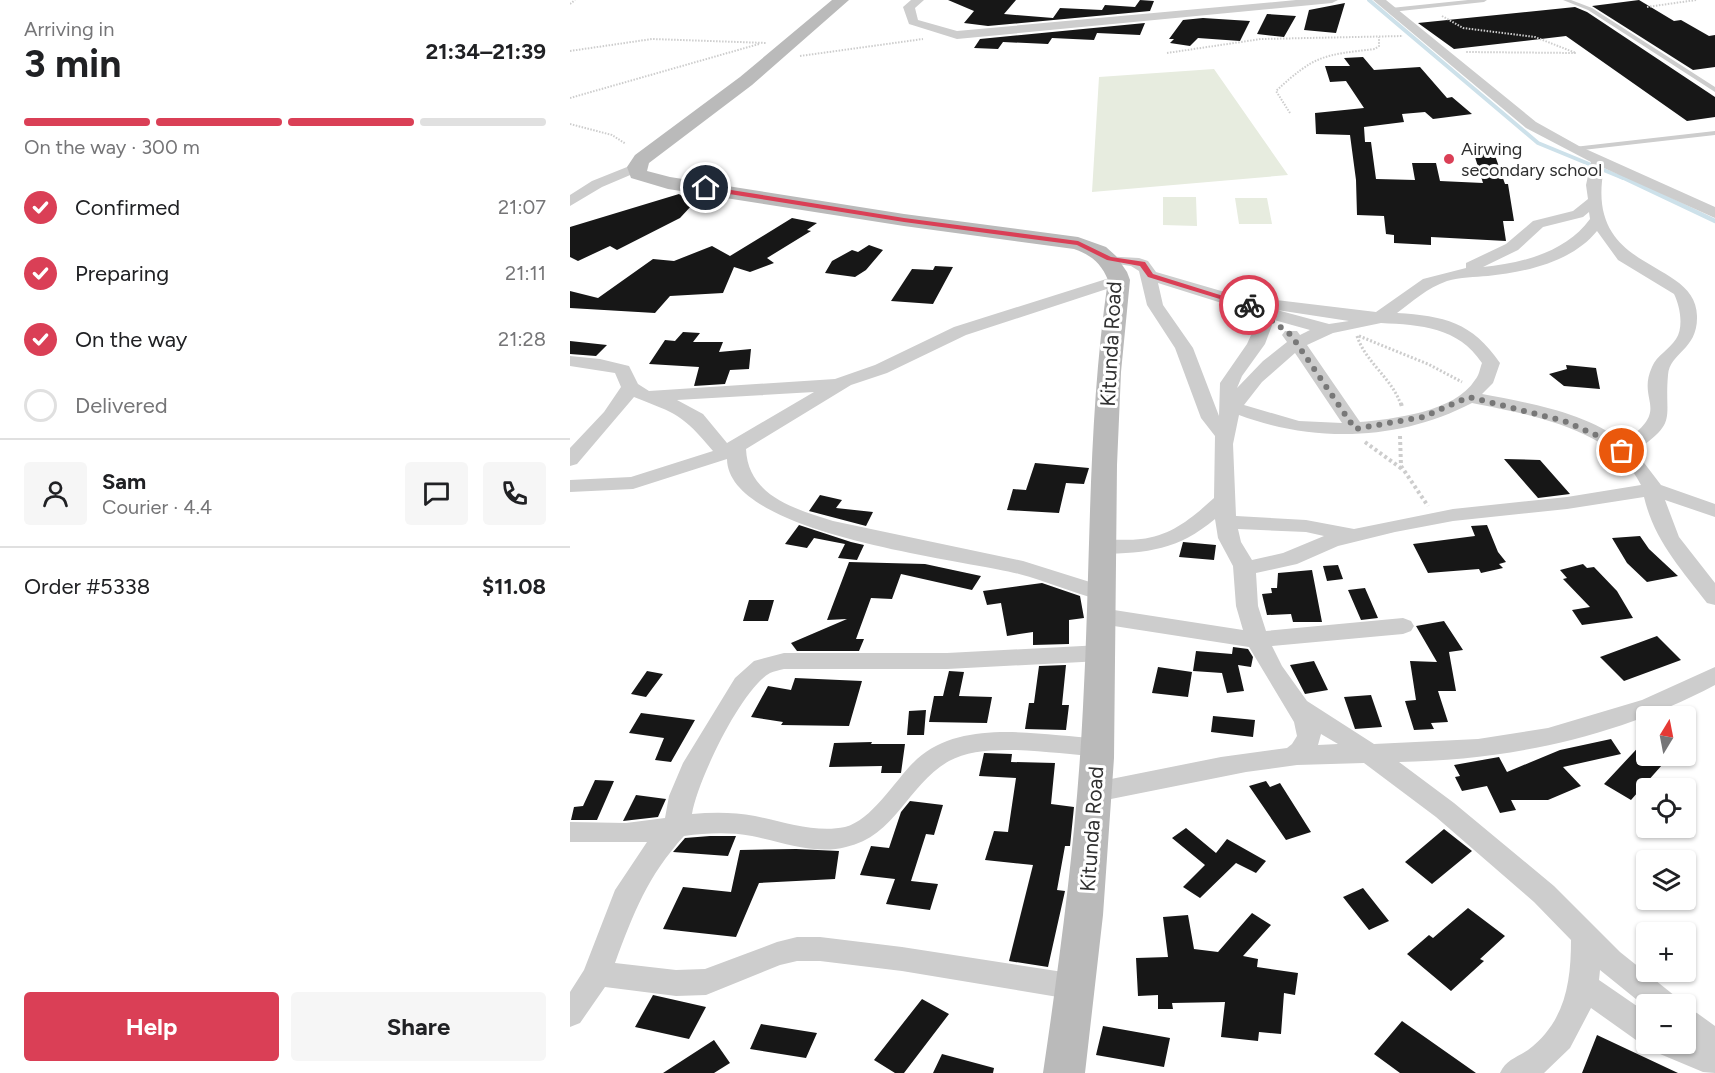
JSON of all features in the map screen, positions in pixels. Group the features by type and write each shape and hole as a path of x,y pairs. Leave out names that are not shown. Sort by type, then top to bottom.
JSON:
{"street":[{"path":"570,202 597,184 637,167 642,159 773,50 841,0"},
{"path":"918,0 909,7 913,22 937,31 957,34 1270,3 1332,0"},
{"path":"1379,0 1531,125 1574,149 1715,213"},
{"path":"1598,160 1593,177 1597,210 1610,240 1623,256 1680,290 1689,305 1686,339 1663,361 1659,372 1659,421 1652,430 1622,451"},
{"name":"Kitunda Road","path":"637,167 638,174 668,183 904,220 1078,243 1114,269 1101,547 1101,653 1096,792 1077,987 1064,1073"},
{"path":"570,186 597,184"},
{"path":"1449,275 1498,270 1560,251 1580,242 1591,232 1597,210"},
{"path":"1236,300 1268,315 1329,329 1354,327 1379,318 1418,287 1500,255 1538,224 1597,210"},
{"path":"650,396 792,389 845,381 881,369 960,331 1114,269 1142,264 1150,276 1155,305 1184,348 1210,418 1225,437"},
{"path":"1150,276 1236,300 1379,318 1429,321 1464,335 1477,344 1491,363 1490,370 1472,394 1438,412 1400,423 1355,429 1311,428 1231,412"},
{"path":"1268,315 1283,327 1298,345 1355,429"},
{"path":"1231,412 1226,395 1228,382 1256,344 1268,315"},
{"path":"1294,756 1310,740 1307,723 1298,705 1279,682 1258,640 1248,608 1245,569 1229,538 1225,499 1225,437 1231,412 1239,395 1255,376 1298,345 1329,329"},
{"path":"570,362 600,364 623,370 630,387 676,406 696,418 730,451 744,481 766,500 803,519 829,527 1023,567 1101,604 1258,640 1403,626"},
{"path":"570,486 633,483 730,451 845,381"},
{"path":"570,460 589,436 616,410 630,387"},
{"path":"1472,394 1564,421 1596,435 1622,451 1639,466 1654,490 1655,507 1671,542 1715,597"},
{"path":"1245,569 1289,559 1331,541 1353,535 1453,515 1545,506 1654,490 1715,511"},
{"path":"1101,547 1150,546 1171,540 1188,532 1225,499"},
{"path":"1227,522 1306,526 1353,535"},
{"path":"570,1014 586,994 597,973 625,898 659,846 677,825 682,796 692,770 743,684 762,667 784,662 947,661 1101,653"},
{"path":"1096,792 1222,766 1294,756 1433,752 1490,747 1589,728 1655,705 1715,675"},
{"path":"1298,705 1445,810 1544,894 1610,961 1651,994"},
{"path":"570,832 635,833 677,825 744,824 826,838 845,838 874,822 920,770 940,755 965,744 988,742 1098,747"},
{"path":"1515,1073 1524,1070 1553,1048 1573,1020 1584,986 1585,936"},
{"path":"597,973 676,983 706,982 777,954 796,949 902,959 1077,987"},
{"path":"1584,986 1636,1022"},
{"path":"1696,1030 1715,1044"},
{"path":"1694,1054 1715,1060"}],"lane":[{"path":"1391,10 1484,0"},
{"path":"1566,0 1590,9 1715,90"},
{"path":"1574,149 1715,133"}],"path":[{"path":"570,4 575,0"},
{"path":"1647,8 1696,0"},
{"path":"1419,7 1444,16 1463,27 1535,37 1573,51 1575,55 1444,52"},
{"path":"570,98 613,87 710,55 773,50 831,50 957,34"},
{"path":"1167,53 1270,38 1424,35"},
{"path":"1290,113 1276,91 1303,66 1332,54 1375,49 1379,46 1379,37"},
{"path":"570,51 652,39 773,50"},
{"path":"570,124 612,135 626,144"},
{"path":"1329,329 1357,336 1428,364 1472,394"},
{"path":"1357,336 1365,356 1394,385 1400,396 1400,462 1403,470 1426,501 1427,522"},
{"path":"1355,429 1380,456 1403,470"}],"shaded area":[{"path":"1214,69 1288,175 1092,192 1099,77"},
{"path":"1163,197 1196,197 1197,226 1163,225"},
{"path":"1235,198 1267,198 1272,224 1239,224"}],"building":[{"path":"948,0 1016,0 1004,14 1053,18 1060,8 1102,10 1105,5 1135,7 1140,0 1154,1 1150,11 988,26 964,23 974,11"},
{"path":"1639,0 1674,21 1681,20 1709,36 1715,35 1715,67 1693,70 1592,6"},
{"path":"1345,3 1336,33 1304,30 1309,10"},
{"path":"1575,7 1587,12 1715,97 1715,117 1687,121 1566,36 1454,49 1418,23"},
{"path":"1267,14 1296,16 1284,37 1257,34"},
{"path":"1203,18 1250,21 1240,41 1198,38 1190,46 1170,43 1174,39 1169,39 1183,20"},
{"path":"1145,23 1140,35 1097,33 1094,40 1052,38 1048,44 1003,42 998,49 974,48 980,39"},
{"path":"1363,57 1374,70 1420,67 1447,98 1452,97 1472,114 1433,119 1425,112 1402,114 1404,122 1364,127 1365,142 1371,142 1376,179 1415,180 1412,163 1436,163 1440,181 1483,183 1471,144 1491,144 1505,184 1508,184 1514,221 1503,221 1506,241 1431,237 1431,245 1394,243 1394,235 1386,234 1384,216 1357,215 1356,180 1350,135 1316,134 1315,113 1364,108 1346,81 1330,82 1325,66 1350,66 1344,58"},
{"path":"679,194 693,204 680,218 617,250 610,246 578,261 570,257 570,227"},
{"path":"792,218 817,223 807,230 811,231 767,258 774,263 750,272 734,267 723,293 670,296 655,313 570,308 570,291 598,298 653,259 674,261 712,246 730,256"},
{"path":"869,245 883,250 866,270 855,277 825,273 832,261 852,250 858,252"},
{"path":"935,266 953,267 933,304 891,301 912,269 933,270"},
{"path":"683,332 700,333 693,342 723,342 719,352 751,349 749,369 730,370 725,384 694,386 699,367 649,364 665,340 675,341"},
{"path":"570,341 607,345 596,356 570,354"},
{"path":"1566,365 1596,368 1600,389 1564,386 1549,374 1567,369"},
{"path":"1504,459 1540,460 1570,494 1538,498"},
{"path":"1035,463 1089,468 1084,484 1066,483 1059,513 1007,510 1013,489 1026,490"},
{"path":"820,495 842,500 836,508 873,512 866,526 809,511"},
{"path":"799,525 864,545 857,560 838,558 845,544 814,538 807,548 785,544"},
{"path":"1487,525 1498,552 1506,562 1499,564 1503,568 1481,573 1479,569 1428,573 1413,544 1475,536 1471,526"},
{"path":"1640,536 1649,549 1678,576 1647,582 1627,563 1612,538"},
{"path":"1183,542 1216,545 1214,560 1179,557"},
{"path":"849,562 925,564 981,576 972,590 901,574 892,599 871,598 856,639 864,639 859,651 797,651 791,643 847,619 827,620"},
{"path":"1583,564 1587,568 1594,567 1617,591 1633,618 1582,625 1572,610 1590,607 1563,579 1567,578 1560,570"},
{"path":"1338,565 1343,579 1327,581 1323,566"},
{"path":"1312,570 1322,622 1293,622 1291,614 1267,615 1262,594 1272,593 1271,588 1277,588 1278,573"},
{"path":"1042,583 1080,596 1084,618 1069,620 1069,644 1033,645 1033,632 1007,636 1001,603 987,605 983,591"},
{"path":"1365,588 1378,618 1361,620 1348,590"},
{"path":"749,600 774,600 768,621 743,621"},
{"path":"1444,621 1463,650 1449,652 1456,691 1438,691 1448,722 1431,723 1434,729 1414,730 1405,701 1416,700 1410,661 1437,662 1416,626"},
{"path":"1657,636 1681,660 1624,681 1600,657"},
{"path":"1233,647 1248,649 1253,657 1251,667 1238,665 1244,691 1227,693 1222,673 1193,671 1196,651 1232,654"},
{"path":"1314,661 1328,690 1305,694 1290,665"},
{"path":"1066,665 1062,705 1069,705 1066,730 1025,729 1029,703 1034,703 1039,666"},
{"path":"1158,667 1192,672 1188,697 1152,693"},
{"path":"647,671 663,674 646,697 631,694"},
{"path":"949,671 964,672 959,696 992,697 987,723 929,722 934,696 943,696"},
{"path":"795,678 862,681 849,726 781,725 783,722 751,717 768,686 791,690"},
{"path":"1371,695 1382,727 1355,729 1344,697"},
{"path":"926,710 924,735 907,735 909,711"},
{"path":"641,713 695,720 671,762 655,760 664,738 629,733"},
{"path":"1213,716 1255,720 1253,737 1211,732"},
{"path":"1611,739 1621,754 1563,767 1581,786 1548,800 1511,800 1516,810 1500,813 1487,786 1462,791 1455,777 1460,776 1454,765 1499,757 1507,772 1560,750"},
{"path":"872,742 871,744 905,744 901,773 881,773 882,766 829,767 834,743"},
{"path":"1636,750 1636,766 1661,766 1650,778 1636,778 1636,794 1631,800 1604,784"},
{"path":"984,753 1012,754 1011,762 1055,763 1051,804 1074,807 1070,846 1065,846 1057,890 1065,891 1048,967 1009,961 1033,865 985,860 994,831 1008,832 1016,778 979,776"},
{"path":"595,780 614,781 597,820 571,820 574,807 583,806"},
{"path":"1266,781 1270,787 1280,783 1311,832 1286,840 1249,786"},
{"path":"636,795 666,799 658,817 623,821"},
{"path":"910,801 943,805 934,835 926,834 911,881 938,884 930,910 886,904 895,879 860,875 871,846 889,848 901,812"},
{"path":"1186,828 1216,853 1227,839 1266,861 1256,873 1236,863 1200,898 1183,887 1205,865 1172,838"},
{"path":"1444,829 1472,851 1432,884 1405,862"},
{"path":"736,836 728,856 673,852 685,838"},
{"path":"740,850 839,851 835,879 759,883 736,937 663,929 683,887 731,892"},
{"path":"1363,888 1389,921 1369,930 1343,897"},
{"path":"1468,908 1505,936 1480,959 1484,961 1451,991 1407,954 1429,935 1433,938"},
{"path":"1252,913 1271,925 1243,956 1258,959 1257,967 1298,973 1295,995 1284,993 1281,1034 1259,1032 1258,1041 1221,1037 1225,1002 1172,1003 1173,1009 1158,1009 1158,995 1138,996 1136,958 1168,957 1163,917 1188,915 1194,949 1218,952"},
{"path":"653,995 706,1007 689,1039 635,1027"},
{"path":"922,999 949,1014 904,1073 895,1073 874,1060"},
{"path":"1402,1021 1476,1073 1400,1073 1374,1054"},
{"path":"761,1024 817,1033 806,1058 750,1049"},
{"path":"1103,1026 1170,1038 1164,1067 1096,1055"},
{"path":"1597,1035 1678,1073 1582,1073"},
{"path":"714,1040 730,1063 714,1073 663,1073"},
{"path":"942,1054 994,1068 993,1073 933,1073"}],"waterway":[{"path":"1369,0 1538,143 1623,178"},
{"path":"1620,176 1715,221"}],"way so far":[{"path":"1249,305 1269,313 1267,317 1291,335 1318,371 1355,429 1400,423 1423,417 1469,397 1564,421 1596,435 1622,451"}],"place":[{"name":"Airwing secondary school","path":"1449,159"}],"route":[{"path":"706,188 904,220 1032,235 1078,243 1099,251 1109,259 1142,264 1150,276 1249,305"}]}
